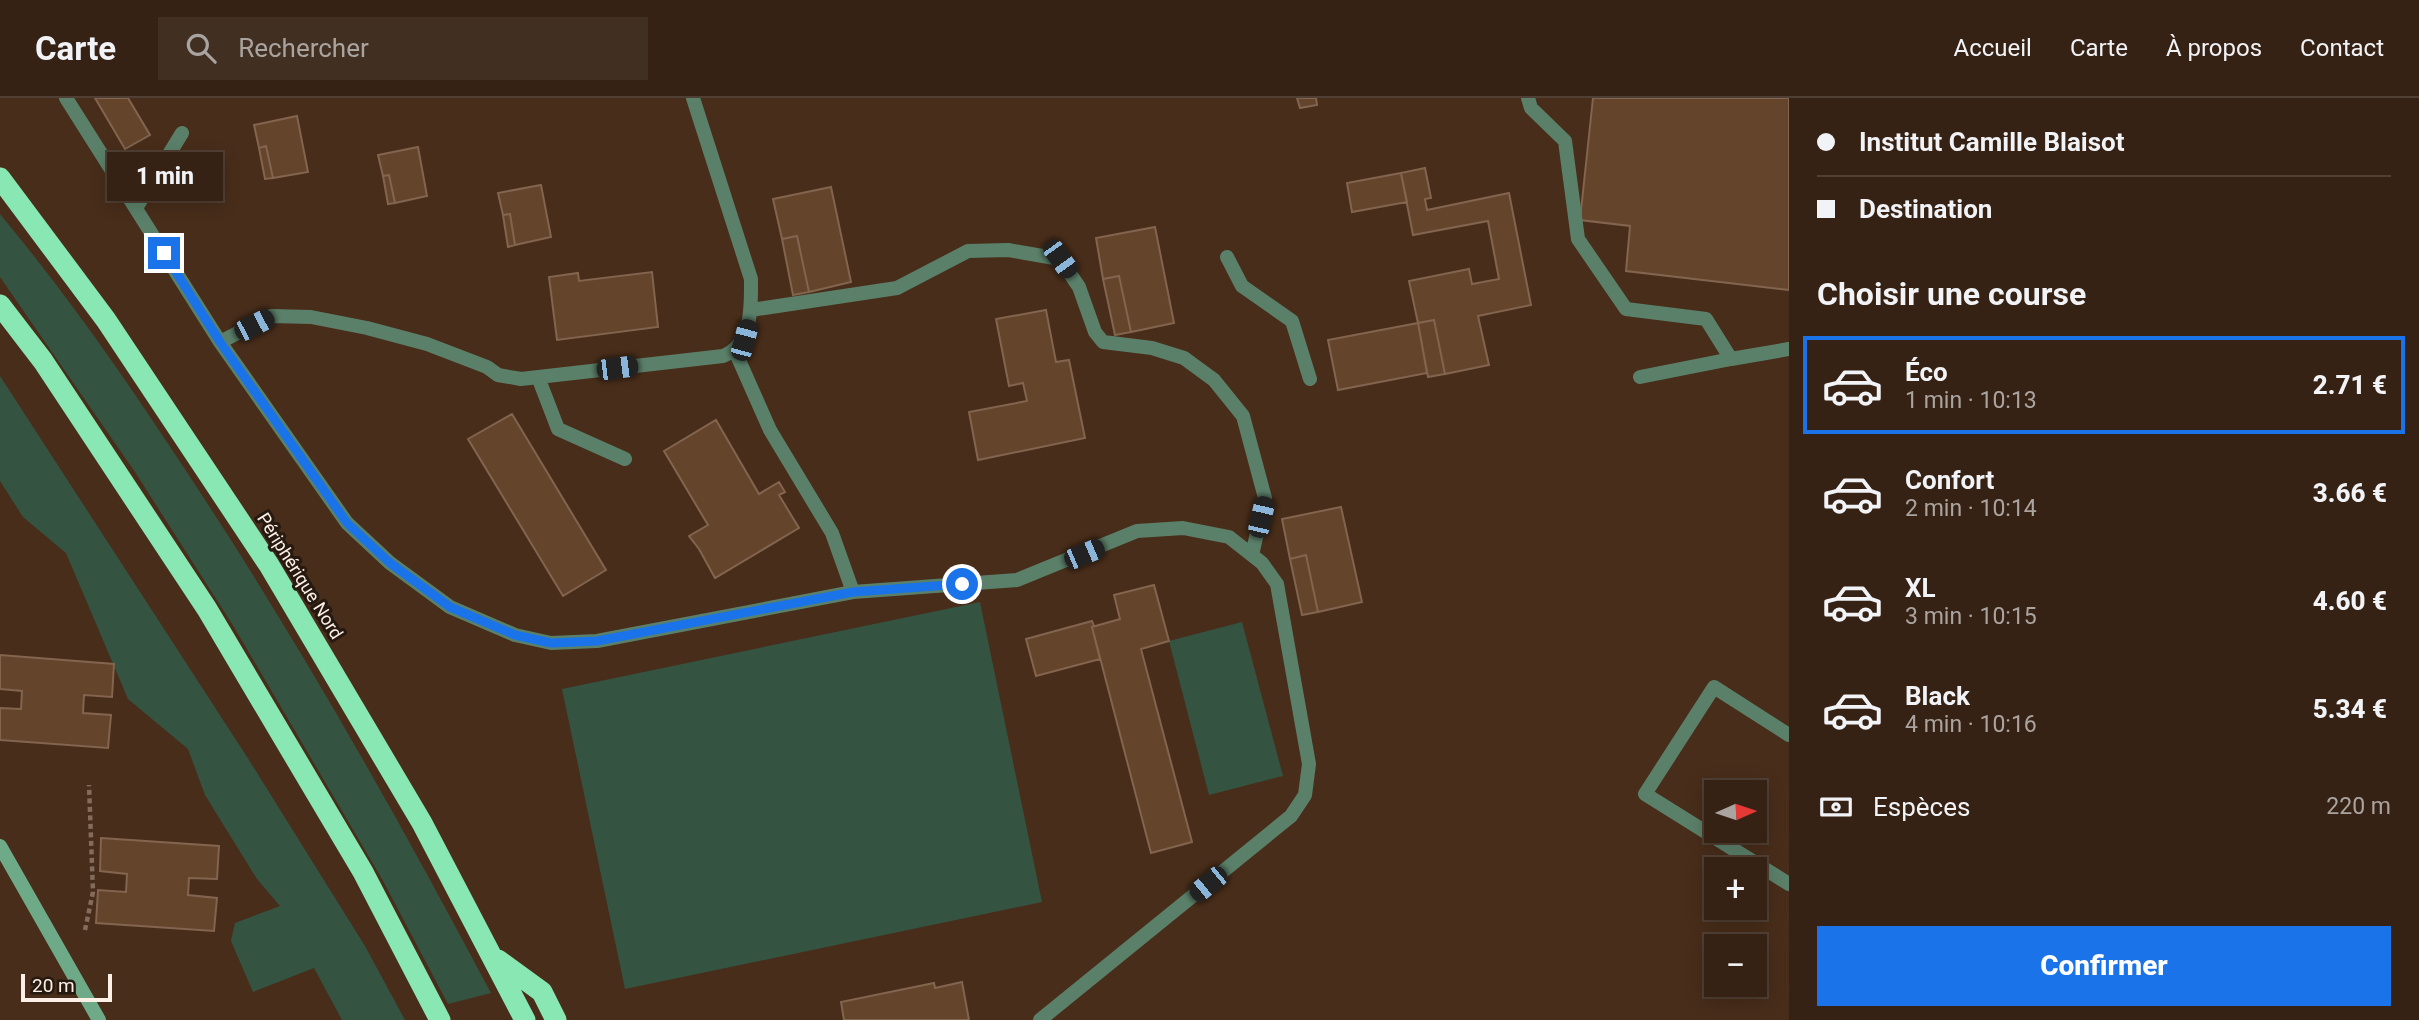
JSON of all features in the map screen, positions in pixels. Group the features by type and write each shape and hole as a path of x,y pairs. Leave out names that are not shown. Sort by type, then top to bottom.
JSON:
{"highway":[{"name":"Périphérique Nord","path":"0,178 106,320 269,565 422,823 525,1020"},
{"path":"0,305 43,361 207,609 363,872 440,1020"},
{"path":"494,957 542,992 556,1020"}],"street":[{"path":"0,846 99,1020"}],"lane":[{"path":"66,98 220,342 347,523 390,563 450,607 515,635 551,643 597,641 853,592 1017,580 1138,531 1183,528 1229,537 1262,563 1277,584 1280,597 1309,764 1305,794 1291,816 1040,1020"},
{"path":"220,342 271,316 311,317 427,344 486,367 498,375 521,379 723,356 736,351 744,340 751,310 751,279 693,98"},
{"path":"1528,98 1531,108 1565,141 1578,239 1626,309 1706,318 1731,359"},
{"path":"136,208 182,133"},
{"path":"751,310 897,288 968,251 1008,250 1060,259 1079,287 1095,332 1103,342 1152,348 1184,358 1214,380 1244,416 1265,498 1252,555"},
{"path":"1227,257 1242,286 1292,321 1310,379"},
{"path":"1640,377 1789,349"},
{"path":"736,351 770,430 832,533 853,592"},
{"path":"538,377 558,429 625,458"},
{"path":"1789,735 1714,687 1645,794 1789,884"}],"path":[{"path":"85,930 93,892 89,785"}],"green space":[{"path":"0,214 100,344 272,605 348,733 491,993 448,1004 382,879 234,627 135,472 0,277"},
{"path":"0,376 249,760 365,946 405,1020 342,1020 314,968 253,992 231,941 235,923 280,906 257,879 205,795 188,749 128,699 66,553 23,517 0,481"},
{"path":"980,602 1042,902 625,989 562,689"},
{"path":"1242,622 1283,776 1209,795 1169,641"}],"building":[{"path":"95,98 128,98 150,135 125,149"},
{"path":"1297,98 1316,98 1317,105 1300,108"},
{"path":"1593,98 1789,98 1789,290 1626,271 1630,226 1580,220"},
{"path":"297,116 308,172 273,178 266,146 259,148 254,125"},
{"path":"266,146 273,178 265,179 259,148"},
{"path":"418,147 427,196 395,203 389,175 383,176 378,155"},
{"path":"1425,168 1431,198 1425,199 1427,210 1509,193 1531,305 1478,316 1489,365 1445,374 1434,320 1418,323 1409,281 1469,269 1472,284 1499,279 1488,221 1413,235 1401,173"},
{"path":"1401,173 1407,202 1352,212 1347,183"},
{"path":"389,175 395,203 388,204 383,176"},
{"path":"541,185 551,237 515,245 510,214 503,215 498,193"},
{"path":"831,187 851,282 809,292 797,236 782,239 773,199"},
{"path":"510,214 515,245 508,247 503,215"},
{"path":"1155,227 1174,323 1131,332 1119,276 1103,279 1096,238"},
{"path":"797,236 809,292 793,295 782,239"},
{"path":"652,272 658,327 557,340 549,277 578,273 579,281"},
{"path":"1119,276 1131,332 1115,335 1103,279"},
{"path":"1046,310 1056,362 1069,360 1085,438 978,460 969,412 1027,401 1023,383 1009,386 996,319"},
{"path":"1434,320 1445,374 1428,377 1418,323"},
{"path":"1418,323 1427,373 1338,390 1328,340"},
{"path":"512,414 606,570 563,596 468,439"},
{"path":"716,420 759,494 779,482 785,492 779,495 799,528 715,578 689,536 708,525 664,451"},
{"path":"1341,507 1362,602 1318,612 1306,555 1290,559 1282,519"},
{"path":"1306,555 1318,612 1302,615 1290,559"},
{"path":"1154,585 1169,641 1141,649 1192,842 1151,853 1092,627 1120,619 1114,595"},
{"path":"1092,621 1100,659 1036,676 1026,639"},
{"path":"0,655 114,664 112,697 84,695 83,713 111,715 108,748 0,740 0,708 21,709 22,691 0,689"},
{"path":"101,838 219,846 217,879 189,878 188,895 217,898 214,931 96,923 98,890 126,892 127,874 100,871"},
{"path":"962,982 969,1020 844,1020 841,1002 934,983 935,988"}],"route":[{"path":"164,253 220,342 347,523 390,563 450,607 515,635 551,643 597,641 853,592 962,584"}]}
